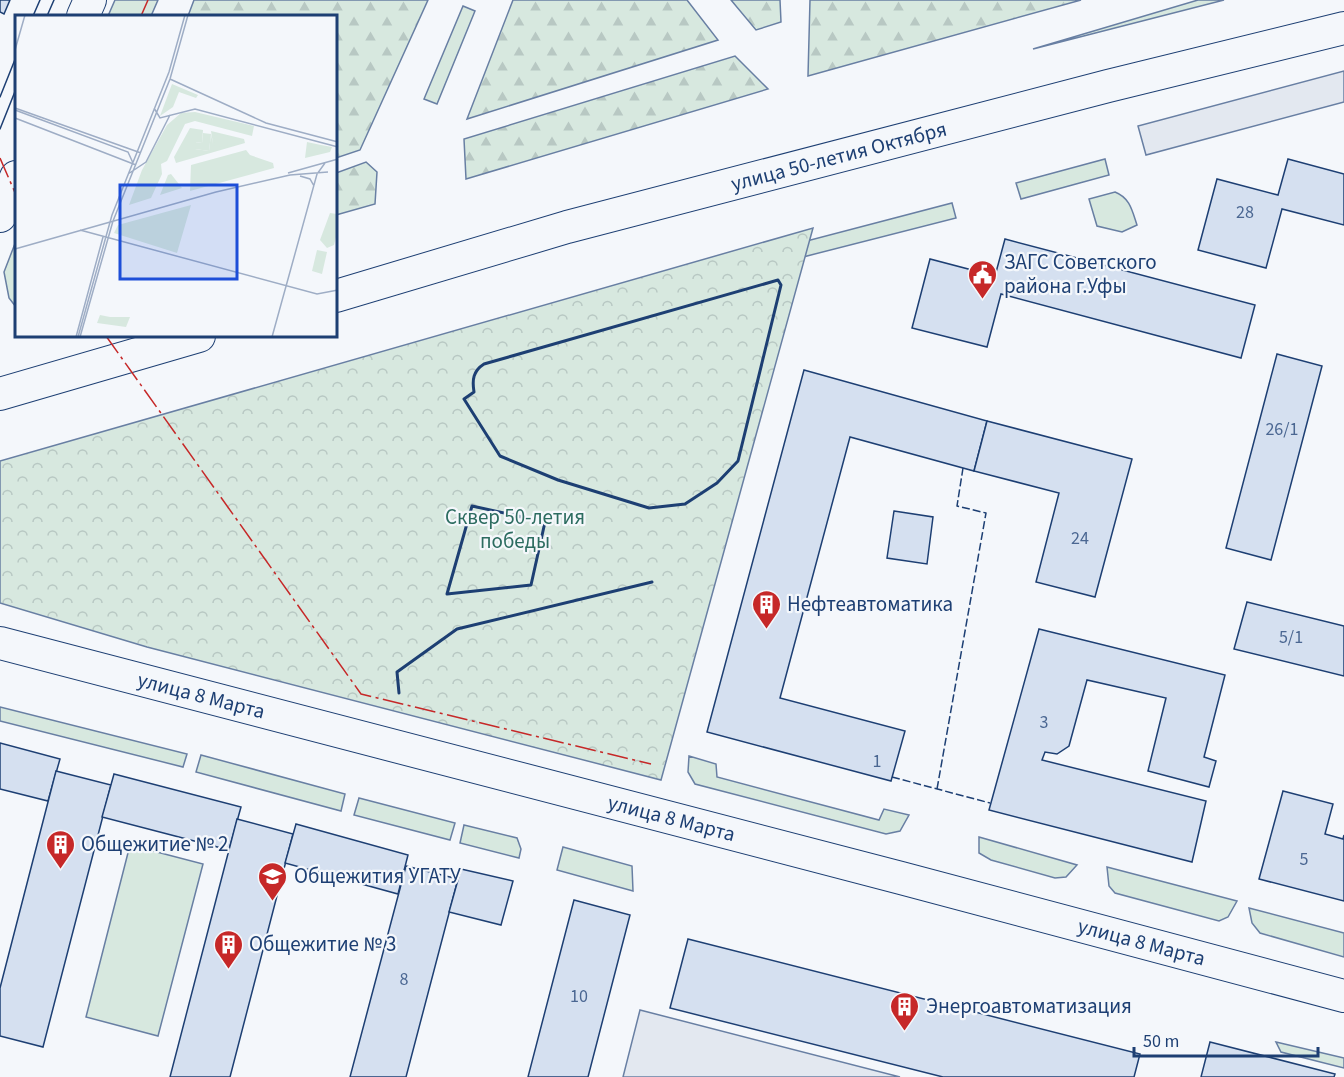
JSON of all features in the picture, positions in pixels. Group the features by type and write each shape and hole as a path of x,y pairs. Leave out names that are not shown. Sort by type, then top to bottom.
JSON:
{"main road":[{"path":"83,15 90,0"},
{"name":"улица 50-летия Октября","path":"338,295 567,227 1108,86 1344,28"},
{"path":"0,216 15,179"},
{"path":"0,394 192,338"},
{"name":"улица 8 Марта","path":"0,643 1344,996"}],"green space":[{"path":"115,0 158,0 151,15 108,15"},
{"path":"194,0 428,0 360,150 338,157 338,15 188,15"},
{"path":"513,0 687,0 718,40 467,119"},
{"path":"731,0 780,0 781,22 756,30"},
{"path":"810,0 1081,0 808,76"},
{"path":"1198,0 1224,0 1033,49"},
{"path":"463,6 475,11 437,104 424,99"},
{"path":"735,56 768,89 466,179 464,139"},
{"path":"1105,159 1109,175 1021,199 1016,183"},
{"path":"366,162 377,172 375,204 338,214 338,172"},
{"path":"1115,192 1127,201 1137,225 1122,232 1097,226 1089,199"},
{"path":"952,203 956,218 803,257 799,243"},
{"name":"Сквер 50-летия победы","path":"813,228 661,780 147,647 0,603 0,461"},
{"path":"15,244 15,306 9,298 4,272"},
{"path":"0,707 187,754 183,767 0,721"},
{"path":"201,755 345,794 341,811 196,772"},
{"path":"689,756 716,764 717,777 879,820 884,809 909,815 900,831 886,834 695,784 688,772"},
{"path":"359,798 455,823 450,840 354,815"},
{"path":"464,825 517,838 521,849 519,858 460,843"},
{"path":"979,837 1077,865 1066,877 1055,878 991,860 979,853"},
{"path":"130,845 203,864 158,1036 86,1017"},
{"path":"563,847 632,866 633,891 557,870"},
{"path":"1107,867 1237,901 1228,917 1219,921 1115,893 1109,886"},
{"path":"1249,908 1344,933 1344,957 1260,933 1252,923"},
{"path":"1276,1042 1344,1058 1344,1068 1281,1052"}],"shaded area":[{"path":"1344,71 1344,102 1146,155 1138,126"},
{"path":"640,1010 900,1077 623,1077"}],"building":[{"path":"0,0 10,0 4,14 0,12"},
{"path":"1288,159 1344,174 1344,225 1282,209 1266,268 1198,250 1217,179 1278,195"},
{"path":"1005,239 1255,305 1241,358 1001,294 987,347 912,328 930,259 995,276"},
{"path":"1277,354 1322,366 1271,560 1226,548"},
{"name":"Нефтеавтоматика","path":"804,370 987,421 974,471 850,437 780,698 905,731 891,781 707,732"},
{"path":"987,421 1132,459 1095,597 1036,582 1059,493 974,471"},
{"path":"894,511 933,517 927,564 887,558"},
{"path":"1247,602 1344,626 1344,676 1234,649"},
{"path":"1039,629 1225,675 1204,757 1216,761 1209,787 1148,771 1166,698 1087,680 1069,746 1057,754 1045,752 1042,760 1206,801 1192,862 989,810"},
{"path":"0,743 60,759 48,801 0,789"},
{"name":"Общежитие № 2","path":"56,771 111,785 43,1047 0,1036 0,988"},
{"path":"114,774 241,807 229,850 102,817"},
{"path":"1283,791 1333,804 1325,834 1343,839 1344,835 1344,901 1259,879"},
{"name":"Общежитие № 3","path":"237,819 293,834 230,1077 170,1077"},
{"path":"296,824 408,855 398,894 285,863"},
{"path":"406,866 458,879 406,1077 350,1077"},
{"path":"461,869 513,881 501,925 449,912"},
{"path":"574,900 630,915 588,1077 528,1077"},
{"name":"Энергоавтоматизация","path":"688,939 1140,1054 1134,1077 943,1077 670,1008"},
{"path":"1210,1042 1335,1074 1334,1077 1201,1077"}],"tram line":[{"path":"33,15 40,0"},
{"path":"47,15 54,0"},
{"path":"0,97 15,60"},
{"path":"0,129 15,92"}],"fence":[{"path":"937,789 986,513 957,506 963,468"},
{"path":"892,777 990,803"}],"wall":[{"path":"778,280 781,285 738,461 717,483 685,504 649,508 558,480 500,456 464,399 474,392 474,376 484,364 778,280"},
{"path":"472,506 545,522 531,585 447,594 472,506"},
{"path":"399,693 397,672 457,629 652,582"}],"power":[{"path":"141,15 148,0"},
{"path":"0,158 15,193"},
{"path":"107,338 361,694 651,764"}],"place":[{"name":"ЗАГС Советского района г.Уфы","path":"983,300"},
{"name":"Нефтеавтоматика","path":"766,630"},
{"name":"Общежитие № 2","path":"60,870"},
{"name":"Общежития УГАТУ","path":"273,902"},
{"name":"Общежитие № 3","path":"228,970"},
{"name":"Энергоавтоматизация","path":"905,1032"}]}
